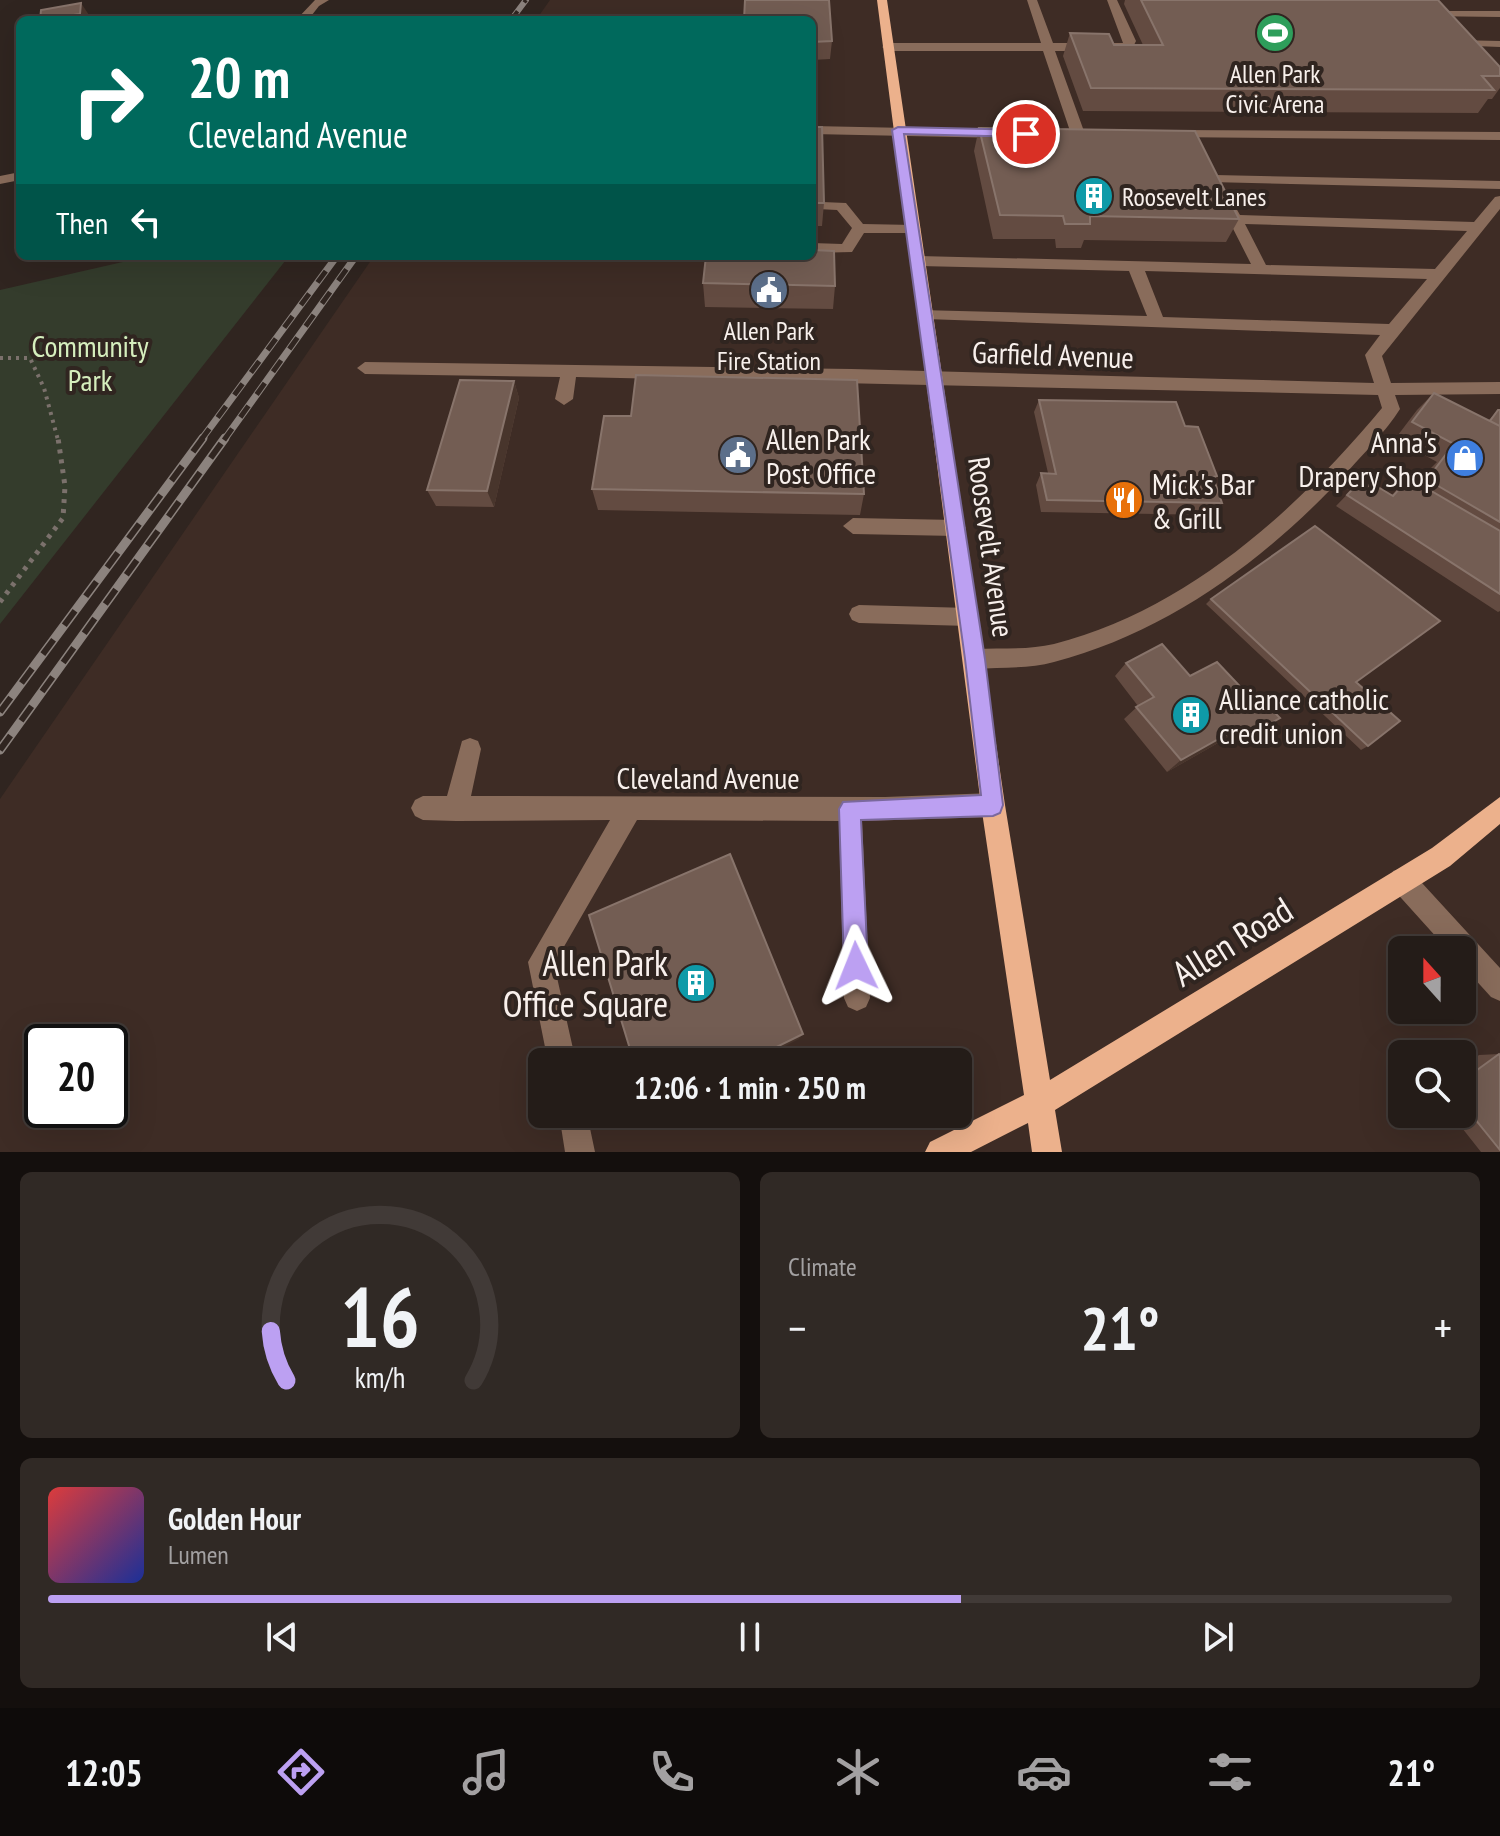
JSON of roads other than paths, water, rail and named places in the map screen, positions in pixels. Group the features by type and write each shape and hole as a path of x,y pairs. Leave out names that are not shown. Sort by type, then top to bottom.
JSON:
{"main road":[{"name":"Roosevelt Avenue","path":"882,0 993,805 1039,1103"},
{"name":"Allen Road","path":"940,1152 1039,1103 1441,857 1500,809"},
{"path":"1039,1103 1047,1152"}],"street":[{"path":"1032,0 1078,134"},
{"path":"888,47 1131,45 1112,0"},
{"path":"1437,24 1500,14"},
{"path":"1437,24 1500,44"},
{"path":"1437,24 1465,54"},
{"path":"816,130 1020,134"},
{"path":"1150,134 1196,140 1500,136"},
{"path":"1260,268 1212,174 1500,185"},
{"path":"975,659 1051,654 1144,619 1238,561 1316,497 1391,409 1373,355 1500,200"},
{"path":"822,206 841,206 859,228 914,229"},
{"path":"1236,219 1478,227"},
{"path":"816,248 847,249 859,228"},
{"path":"919,261 1440,274"},
{"path":"1135,266 1157,322"},
{"path":"926,314 1393,330"},
{"name":"Garfield Avenue","path":"365,368 1386,389 1500,388"},
{"path":"564,399 569,371"},
{"path":"853,526 956,528"},
{"path":"859,614 969,617"},
{"path":"456,809 470,749"},
{"name":"Cleveland Avenue","path":"423,808 850,809 993,805"},
{"path":"559,1048 541,962 630,809"},
{"path":"850,809 857,998"},
{"path":"1402,880 1500,988"},
{"path":"576,1128 580,1152"}],"railway":[{"path":"514,16 526,0"},
{"path":"201,440 334,260"},
{"path":"224,440 353,260"},
{"path":"0,712 203,438"},
{"path":"0,750 225,438"}],"place":[{"name":"Allen Park Civic Arena","path":"1275,33"},
{"name":"Roosevelt Lanes","path":"1094,196"},
{"name":"Allen Park Fire Station","path":"769,290"},
{"name":"Allen Park Post Office","path":"738,455"},
{"name":"Anna's Drapery Shop","path":"1465,458"},
{"name":"Mick's Bar & Grill","path":"1124,500"},
{"name":"Alliance catholic credit union","path":"1191,715"},
{"name":"Allen Park Office Square","path":"696,983"}],"park label":[{"name":"Community Park","path":"90,362"}]}
